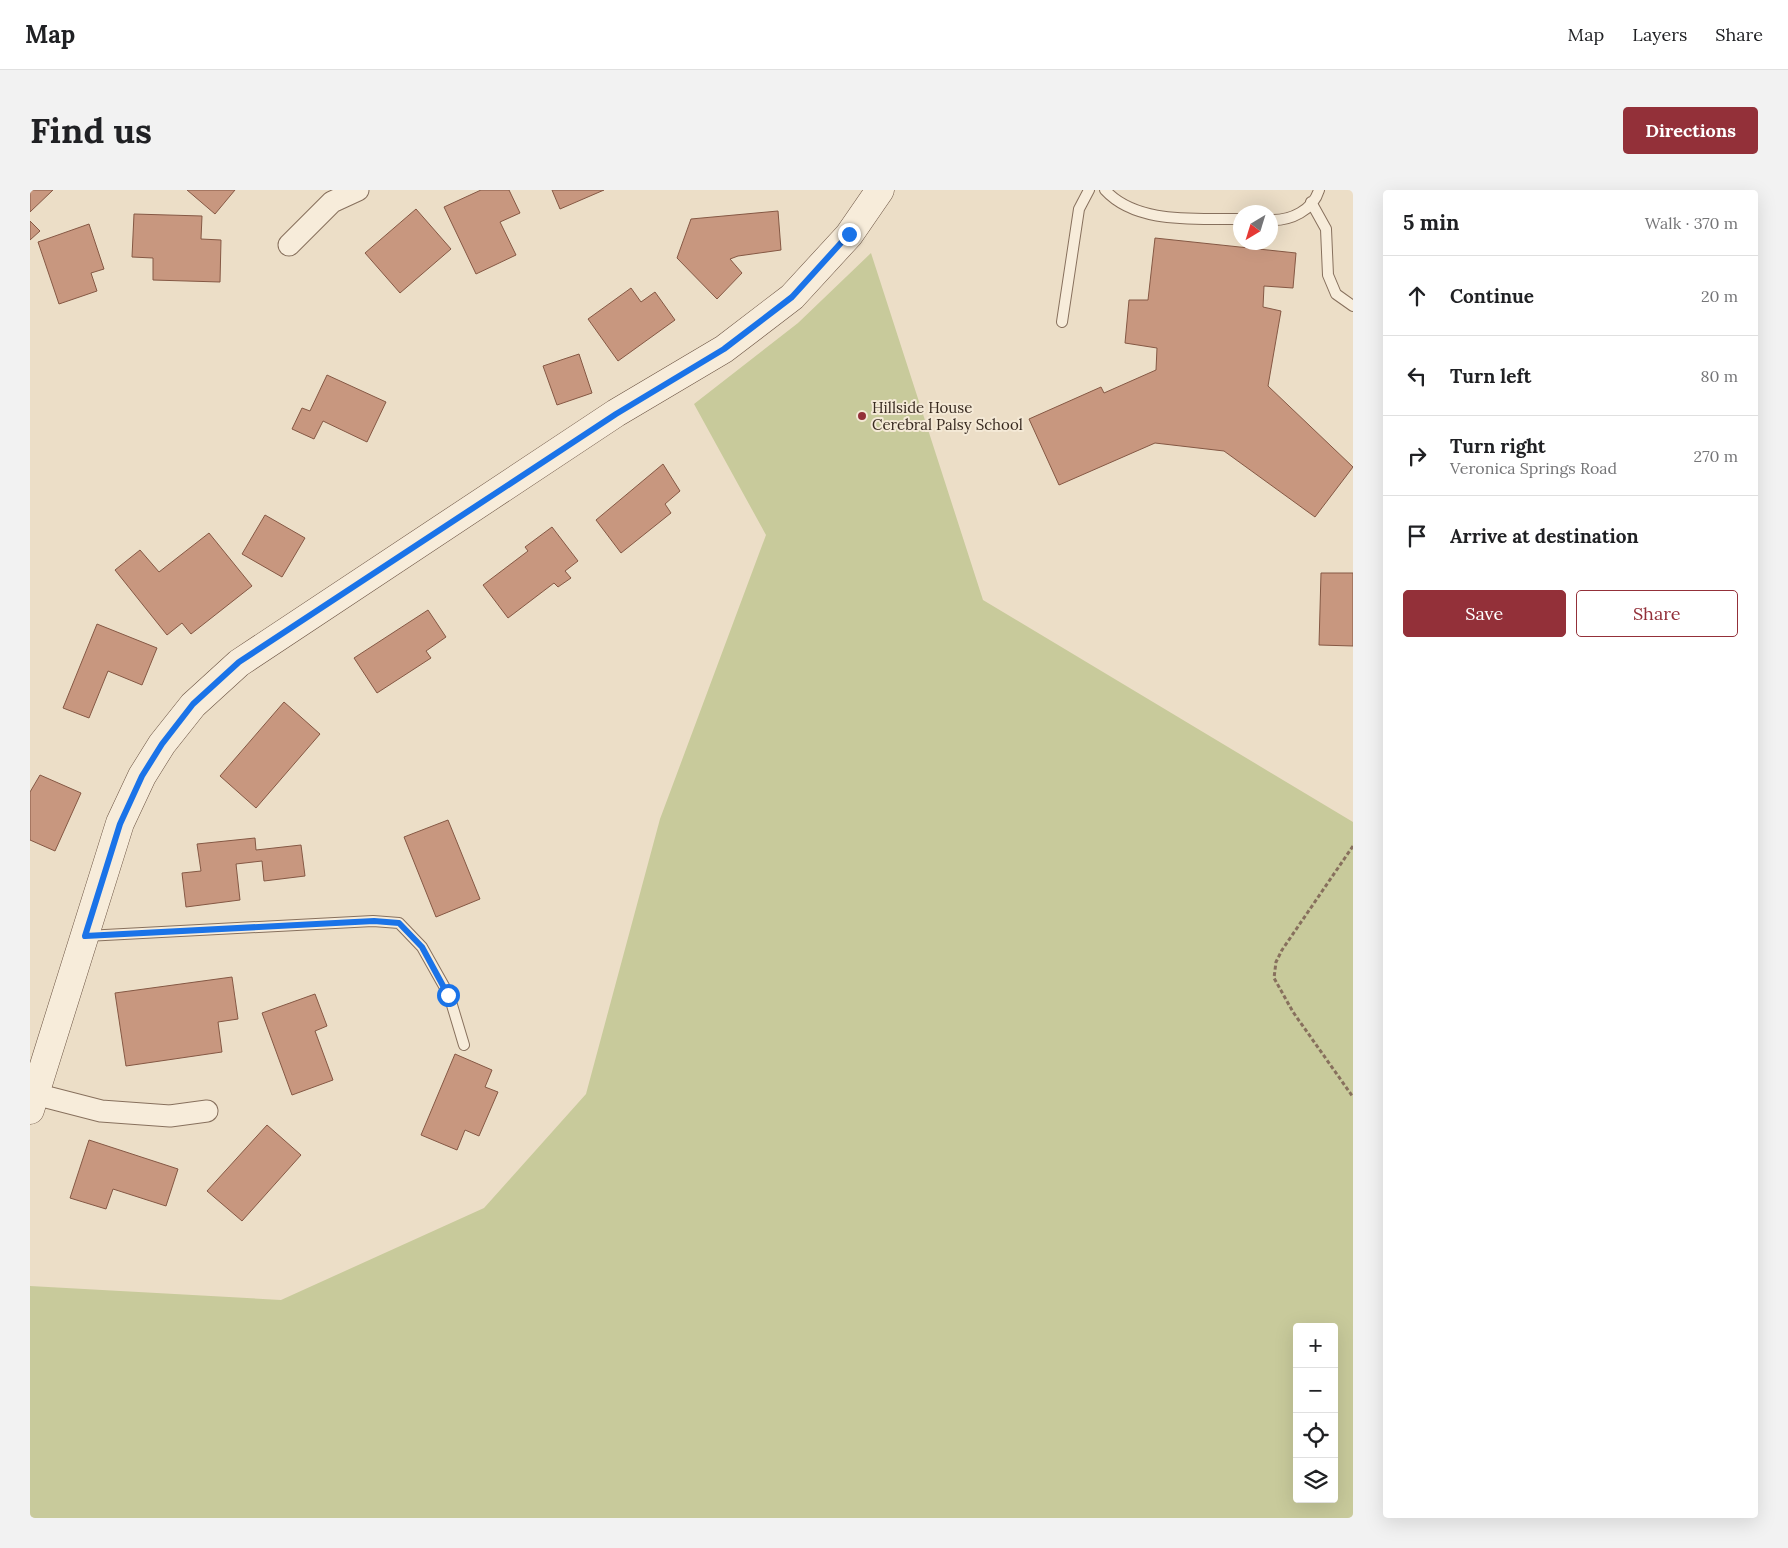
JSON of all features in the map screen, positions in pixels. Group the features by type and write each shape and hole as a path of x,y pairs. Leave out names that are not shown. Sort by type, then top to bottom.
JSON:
{"street":[{"path":"289,245 332,202 358,190"},
{"path":"207,1111 170,1116 101,1111 32,1102 120,824 142,776 162,744 193,704 239,662 616,414 724,349 792,297 849,234 880,190"}],"lane":[{"path":"1062,322 1079,209 1089,190"},
{"path":"1105,190 1112,198 1134,211 1161,217 1233,219"},
{"path":"1278,221 1294,216 1308,207 1319,190"},
{"path":"1311,202 1326,229 1328,275 1336,294 1353,306"},
{"path":"85,936 374,921 399,923 422,947 448,995 464,1045"}],"path":[{"path":"1353,846 1282,950 1276,962 1274,978 1293,1012 1353,1097"}],"green space":[{"path":"871,253 983,600 1353,822 1353,1518 30,1518 30,1286 281,1300 484,1208 586,1094 660,819 766,535 694,404 798,323"}],"building":[{"path":"30,190 53,190 30,212"},
{"path":"187,190 235,190 215,214"},
{"path":"481,190 509,190 520,213 500,222 516,255 476,274 444,207"},
{"path":"552,190 604,190 560,209"},
{"path":"416,209 451,249 400,293 365,253"},
{"path":"778,211 781,250 738,256 730,259 742,273 717,299 677,258 691,219"},
{"path":"134,214 202,216 201,239 221,240 220,282 153,280 153,258 132,257"},
{"path":"30,221 40,231 30,240"},
{"path":"89,224 104,269 91,273 97,291 59,304 38,242"},
{"path":"1155,238 1233,246 1233,250 1268,250 1296,253 1293,288 1264,286 1263,307 1281,311 1268,386 1353,467 1315,517 1224,451 1155,443 1059,485 1029,419 1101,387 1104,393 1156,370 1157,348 1125,343 1129,300 1148,300"},
{"path":"631,288 641,302 655,292 675,320 618,361 588,319"},
{"path":"579,354 592,393 557,405 543,366"},
{"path":"327,375 386,402 367,442 323,421 314,439 292,429 302,408 310,411"},
{"path":"663,464 680,491 665,504 671,513 621,553 596,520"},
{"path":"265,515 305,538 282,577 242,554"},
{"path":"552,527 578,561 565,571 571,578 558,587 554,583 508,618 483,585 528,551 525,547"},
{"path":"209,533 252,586 191,634 182,623 167,635 115,570 140,550 159,572"},
{"path":"1321,573 1353,573 1353,646 1319,645"},
{"path":"428,610 446,637 426,651 431,658 377,693 354,658"},
{"path":"97,624 157,648 142,685 108,671 89,718 63,708"},
{"path":"284,702 320,734 256,808 220,776"},
{"path":"40,775 81,793 55,851 30,840 30,792"},
{"path":"448,820 480,899 436,917 404,837"},
{"path":"255,838 256,850 301,845 305,876 264,881 262,861 236,864 240,900 186,907 182,873 201,871 197,844"},
{"path":"232,977 238,1019 218,1022 222,1052 126,1066 115,993"},
{"path":"315,994 327,1026 315,1031 333,1080 292,1095 262,1013"},
{"path":"455,1054 492,1070 485,1087 498,1092 479,1136 465,1130 457,1150 421,1135"},
{"path":"267,1125 301,1155 242,1221 207,1191"},
{"path":"89,1140 178,1169 166,1206 113,1189 106,1209 70,1198"}],"place":[{"name":"Hillside House Cerebral Palsy School","path":"862,416"}],"route":[{"path":"448,995 422,947 399,923 374,921 85,936 120,824 142,776 162,744 193,704 239,662 616,414 724,349 792,297 849,234"}]}
